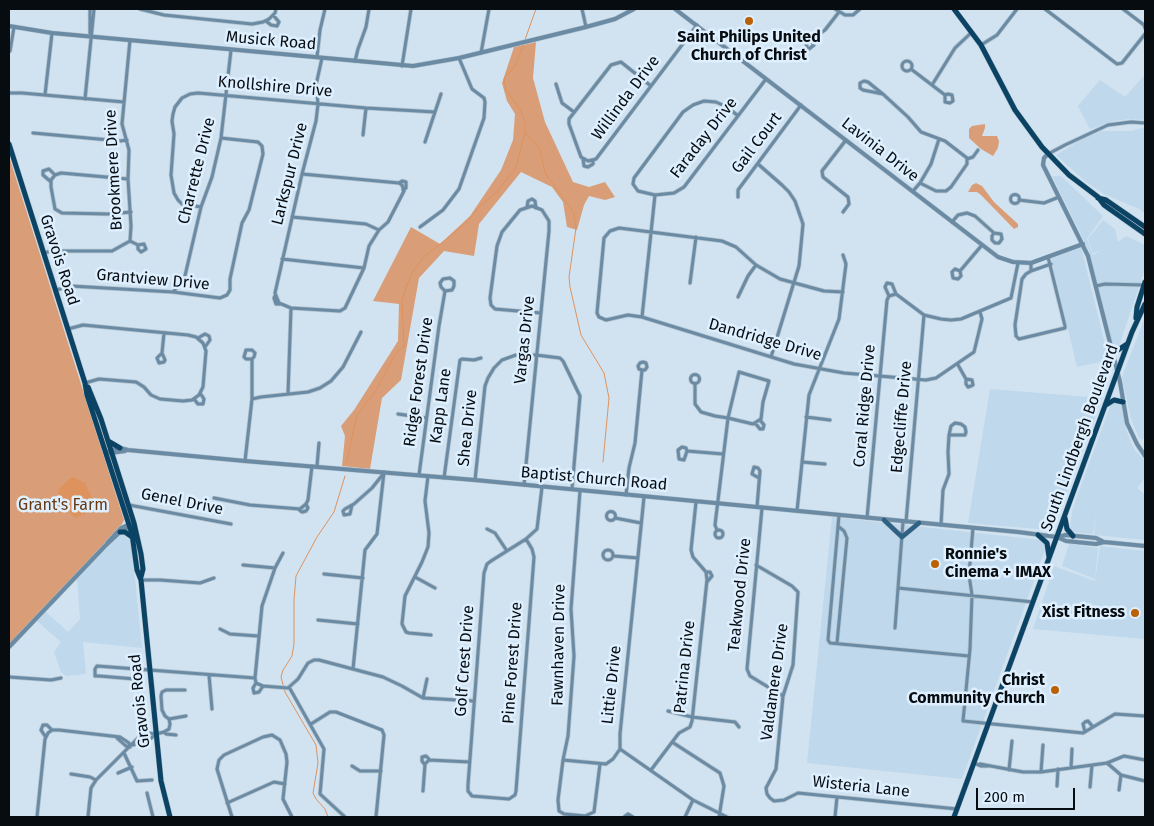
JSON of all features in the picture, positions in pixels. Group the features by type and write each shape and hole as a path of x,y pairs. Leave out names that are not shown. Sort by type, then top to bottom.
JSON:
{"main road":[{"path":"954,9 981,45 1020,117 1048,154 1069,175 1098,197 1104,205 1145,234"},
{"name":"Gravois Road","path":"9,144 85,383 87,395 109,452 132,525 137,570 141,580"},
{"path":"1098,197 1106,200 1145,226"},
{"name":"South Lindbergh Boulevard","path":"1136,320 1137,307 1145,284"},
{"name":"South Lindbergh Boulevard","path":"954,817 977,763 988,724 1136,320 1145,304"},
{"path":"1110,346 1118,350 1128,344"},
{"name":"Gravois Road","path":"85,383 92,394 108,441 109,452 115,462 128,505 143,569 141,580 149,670 162,788 170,817"},
{"path":"1105,405 1114,400 1123,402"},
{"path":"108,441 120,450 115,462"},
{"path":"1065,515 1067,529 1073,536"},
{"path":"884,520 902,537 919,523"},
{"path":"120,532 125,532 132,537"},
{"path":"1038,535 1047,544 1050,557"}],"street":[{"path":"90,9 89,25 91,36"},
{"path":"85,99 91,36 94,26 94,9"},
{"path":"140,9 164,15 252,24 266,20 273,15 276,9"},
{"path":"316,58 325,9"},
{"path":"355,61 366,27 369,9"},
{"path":"402,66 411,9"},
{"path":"481,53 489,9"},
{"path":"582,9 586,27"},
{"name":"Musick Road","path":"11,26 52,32 231,50 402,66 423,66 586,27 615,19 634,9"},
{"name":"Lavinia Drive","path":"675,9 998,257 1018,263 1031,263 1083,244"},
{"path":"835,9 850,15 860,9"},
{"path":"981,45 997,35 1017,9"},
{"path":"1045,9 1117,64 1122,63 1145,34"},
{"path":"1123,9 1145,27"},
{"path":"811,41 825,30 839,12"},
{"path":"266,20 271,26 276,26 278,22 273,15"},
{"name":"Willinda Drive","path":"593,160 592,164 588,167 584,166 583,159 588,161 596,159 697,25"},
{"path":"10,51 11,26"},
{"path":"45,95 52,32"},
{"path":"932,85 955,48 972,32"},
{"name":"Brookmere Drive","path":"44,253 51,251 112,250 130,241 131,212 128,150 122,124 130,40"},
{"name":"Charrette Drive","path":"173,292 184,280 201,207 212,177 221,138 231,50"},
{"name":"Larkspur Drive","path":"322,58 316,85 318,104 316,121 275,294 281,304 291,308 340,312 345,308 364,268"},
{"path":"420,227 443,210 459,189 484,118 484,98 472,89 459,58"},
{"path":"583,159 569,120 610,65 621,62 651,86"},
{"path":"911,69 945,95"},
{"name":"Faraday Drive","path":"655,195 674,193 684,187 766,78"},
{"path":"883,94 862,90 860,83 868,82 883,94 921,132 945,141 966,156 967,164 946,191 936,191 920,183"},
{"path":"556,84 562,103 574,112"},
{"path":"9,93 124,102"},
{"name":"Knollshire Drive","path":"201,207 182,204 176,197 172,184 173,114 182,98 190,94 198,93 366,108 435,112"},
{"path":"425,142 441,94"},
{"path":"642,317 655,195 638,191 633,184 634,178 682,112 693,105 704,102 716,102 727,107 738,116"},
{"name":"Gail Court","path":"738,197 738,190 801,105"},
{"path":"362,135 366,108"},
{"path":"1145,123 1131,122 1108,125 1048,154 1044,158 1043,165 1083,244 1091,265 1130,431 1145,456"},
{"path":"33,133 126,140"},
{"name":"Grantview Drive","path":"55,290 72,286 173,292 220,298 229,292 242,223 249,210 263,154 262,146 258,142 221,138"},
{"path":"912,191 920,183 931,164 939,139"},
{"path":"843,212 849,204 848,197 822,177 822,171 846,140"},
{"path":"967,159 973,157 978,150"},
{"path":"758,164 789,192 802,219 799,266 771,357"},
{"path":"51,181 43,175 43,171 49,169 55,175"},
{"path":"128,179 61,173 55,175 51,181 53,202 55,209 58,211 108,214 131,212"},
{"path":"282,259 364,268 369,246 379,230 388,222 402,186 302,174"},
{"path":"1020,200 1044,203 1059,197"},
{"path":"527,207 528,201 532,199 535,201 536,208 532,206 520,210 502,232 497,246 490,298 491,305 495,309 541,313"},
{"name":"Vargas Drive","path":"524,485 549,221 545,214 536,208"},
{"path":"952,222 958,215 967,213 975,216 994,233"},
{"path":"292,217 366,224 379,230"},
{"name":"Dandridge Drive","path":"650,231 619,228 610,231 604,238 597,313 599,317 606,320 628,315 642,317 794,364 818,369 918,380 936,378 971,355 976,348 982,319 980,312"},
{"path":"650,231 730,243 768,273 794,283 824,291 842,292"},
{"path":"690,283 696,237"},
{"path":"130,241 138,245"},
{"path":"960,271 982,245"},
{"path":"797,511 809,395 839,319 846,264 843,255"},
{"path":"1048,257 1051,264 1065,326 1064,328 1022,339 1017,338 1015,325 1022,279 1030,271 1051,264"},
{"path":"924,315 951,320 980,312 1011,298 1018,263"},
{"path":"1030,271 1031,263"},
{"path":"738,297 748,276 756,265"},
{"name":"Ridge Forest Drive","path":"450,278 454,281 454,286 452,290 445,291 440,283 443,279 450,278"},
{"path":"1096,286 1105,284 1145,284"},
{"name":"Ridge Forest Drive","path":"419,476 445,291"},
{"name":"Coral Ridge Drive","path":"867,518 887,300 893,295 924,315"},
{"path":"288,394 291,308"},
{"name":"Edgecliffe Drive","path":"894,628 924,315"},
{"path":"68,330 82,325 188,335 198,338 205,347 205,375 200,393 194,399 183,402 160,399 151,395 136,382 99,379 85,383"},
{"path":"252,400 308,392 320,388 331,381 343,367 362,332"},
{"path":"162,353 164,333"},
{"path":"198,338 205,334 209,336 210,340 205,347"},
{"name":"Shea Drive","path":"475,480 485,386 488,378 502,360 516,355 536,355 563,360 580,396 572,490"},
{"name":"Kapp Lane","path":"444,478 460,360 481,358"},
{"path":"245,461 252,400 252,359"},
{"path":"958,365 966,379"},
{"path":"626,495 629,468 636,443 642,370"},
{"path":"695,384 694,400 698,409 702,412 728,418 755,423 760,429 763,429 764,425 760,420 769,381 739,372 728,418 715,525 717,530"},
{"path":"194,399 198,404 202,404 204,399 200,393"},
{"path":"398,414 426,418"},
{"path":"806,417 830,420"},
{"path":"755,423 760,420"},
{"path":"941,525 943,490 949,474 949,436 951,426 955,423 965,427 966,432 964,435 949,436"},
{"path":"214,498 250,505 298,509 306,504 309,496 319,443"},
{"name":"Baptist Church Road","path":"109,452 128,450 475,480 973,528 1057,537 1072,542 1096,544 1104,542 1145,546"},
{"path":"688,451 724,454"},
{"path":"802,462 824,464"},
{"path":"352,505 372,488 384,472"},
{"path":"354,669 366,550 377,534 384,472"},
{"path":"428,476 426,501 429,532 428,547 405,596 402,624 406,632 431,636"},
{"name":"Teakwood Drive","path":"759,478 756,565 746,669 750,676 783,696"},
{"name":"Golf Crest Drive","path":"468,785 484,573 487,564 535,532 539,524 542,487"},
{"name":"Fawnhaven Drive","path":"576,816 564,814 559,811 558,807 563,760 568,736 574,656 570,617 580,491"},
{"name":"Littie Drive","path":"644,497 620,749 693,800 720,816 727,817"},
{"name":"Patrina Drive","path":"650,770 679,733 690,726 692,717 707,582 705,572 693,557 691,550 696,502"},
{"name":"Genel Drive","path":"128,505 231,524"},
{"path":"839,515 828,640 830,643 969,656"},
{"path":"615,518 641,523"},
{"path":"105,546 120,532 132,525"},
{"path":"9,647 121,528 132,525"},
{"path":"837,643 846,538 844,531 838,527"},
{"path":"973,528 969,575 972,595 969,656 963,721 1083,733 1115,714 1145,716"},
{"path":"487,529 495,533 507,551"},
{"name":"Baptist Church Road","path":"1057,537 1066,535 1096,538 1104,542"},
{"name":"Pine Forest Drive","path":"468,785 468,791 472,796 509,799 513,798 516,791 534,557 526,539"},
{"path":"263,686 259,692 254,692 262,606 275,568 283,553"},
{"path":"614,556 638,558"},
{"path":"243,565 275,568"},
{"name":"Valdamere Drive","path":"756,565 792,586 798,592 793,665 783,696 776,769 766,788 766,794"},
{"path":"324,574 363,578"},
{"path":"141,580 200,583 214,578"},
{"path":"415,578 435,588"},
{"path":"898,588 1033,602"},
{"path":"318,620 358,624"},
{"path":"220,629 230,634 258,636"},
{"path":"256,683 263,686 287,688 298,679 308,663 319,660 383,678 423,698 474,701"},
{"path":"136,670 135,679 95,676 94,669 97,666 255,678"},
{"path":"209,675 212,709"},
{"path":"9,678 51,680 61,678"},
{"path":"423,698 428,678"},
{"path":"287,688 324,749 320,794 345,817"},
{"path":"88,817 91,788 96,780 131,746 169,729 169,719 162,710 162,692 166,690 185,690"},
{"path":"668,711 692,717 735,722 739,726"},
{"path":"310,724 330,712 336,712 382,730 384,735 376,817"},
{"path":"169,719 186,716"},
{"path":"1085,732 1083,724 1085,722 1088,722 1093,727"},
{"path":"46,737 41,730 43,725 48,725 52,730 122,738 131,746"},
{"path":"37,817 46,737 52,730"},
{"path":"164,732 176,735"},
{"path":"232,817 217,769 219,760 224,755 263,737 276,736 280,740 286,754 287,762 283,799 292,817"},
{"path":"1009,770 1012,741"},
{"path":"672,742 720,773 724,786 720,816"},
{"path":"1041,772 1043,745"},
{"path":"1070,768 1072,748"},
{"path":"563,760 606,764 620,749"},
{"path":"124,753 137,781 152,780"},
{"path":"423,790 425,765 422,757 426,756 430,760 470,762"},
{"path":"977,763 1009,770 1041,772 1107,764 1124,756 1145,760"},
{"path":"425,765 430,760"},
{"path":"576,816 585,816 594,812 600,764"},
{"path":"1107,764 1121,775 1145,781"},
{"path":"1090,787 1092,765"},
{"path":"352,766 360,771 381,772"},
{"path":"118,773 132,767"},
{"path":"1057,786 1058,770"},
{"path":"71,774 90,777 96,780"},
{"path":"1119,790 1121,775"},
{"path":"228,803 274,782 285,784"},
{"path":"147,793 153,817"},
{"name":"Wisteria Lane","path":"766,794 774,801 784,800 798,793 957,809"},
{"path":"835,817 837,797"},
{"path":"685,817 693,800"},
{"path":"624,817 628,814 633,817"}],"shaded area":[{"path":"1145,77 1145,120 1129,119 1114,121 1090,129 1078,106 1100,80 1125,97"},
{"path":"1145,127 1145,214 1139,209 1104,194 1086,182 1056,155 1084,138 1102,131 1132,131"},
{"path":"1052,176 1061,176 1103,216 1087,239 1093,255 1102,250 1093,253 1088,239 1103,220 1115,229 1118,242 1126,236 1145,245 1145,269 1119,346 1114,345 1112,342 1089,251"},
{"path":"1081,247 1109,360 1077,367 1051,258"},
{"path":"1145,317 1145,437 1142,440 1139,438 1131,419 1122,377"},
{"path":"990,389 1102,398 1055,524 1049,530 968,523"},
{"path":"1119,402 1122,406 1127,432 1134,449 1145,461 1145,478 1137,488 1145,495 1145,540 1094,535 1096,513 1093,534 1071,532 1070,529 1072,511 1076,499 1111,404"},
{"path":"73,477 85,483 93,500 92,507 88,512 75,518 58,498 59,489"},
{"path":"832,517 1041,540 1046,547 962,779 807,763"},
{"path":"120,534 124,534 130,539 142,648 83,642 86,674 66,676 61,672 54,652 61,642 37,621 46,612 68,632 80,619 77,579"},
{"path":"1069,544 1098,548 1095,579 1062,566"},
{"path":"1100,546 1145,551 1145,639 1033,629 1054,566 1095,581"}],"green space":[{"path":"536,42 533,78 545,122 573,182 589,187 605,182 615,197 605,200 589,196 584,205 577,230 567,227 563,202 552,187 521,172 479,224 474,256 444,251 419,278 401,380 382,398 370,469 342,466 345,436 341,426 354,410 398,341 399,304 373,301 411,227 440,244 470,216 501,170 513,140 515,114 507,101 502,83 514,47"},
{"path":"985,124 982,136 997,136 999,141 998,148 993,156 981,149 969,138 969,129 972,126"},
{"name":"Grant's Farm","path":"9,156 124,520 71,580 9,643"},
{"path":"976,183 982,186 994,202 1018,224 1018,227 1014,229 977,192 968,192 972,185"}],"waterway":[{"path":"347,462 357,415 377,389 395,354 404,346 402,301 413,271 424,257 465,224 480,206 497,192 516,167 525,133 525,124 521,111 506,90 504,79 517,62 536,9"},
{"path":"525,133 540,149 545,173 574,213 576,228 569,277 570,287 581,335 604,373 609,398 603,462"},
{"path":"328,817 325,809 313,793 318,763 316,745 285,692 281,677 292,656 294,644 296,576 317,537 334,512 345,476"}],"place":[{"name":"Saint Philips United Church of Christ","path":"749,21"},
{"name":"Ronnie's Cinema + IMAX","path":"935,564"},
{"name":"Xist Fitness","path":"1135,613"},
{"name":"Christ Community Church","path":"1055,690"}]}
